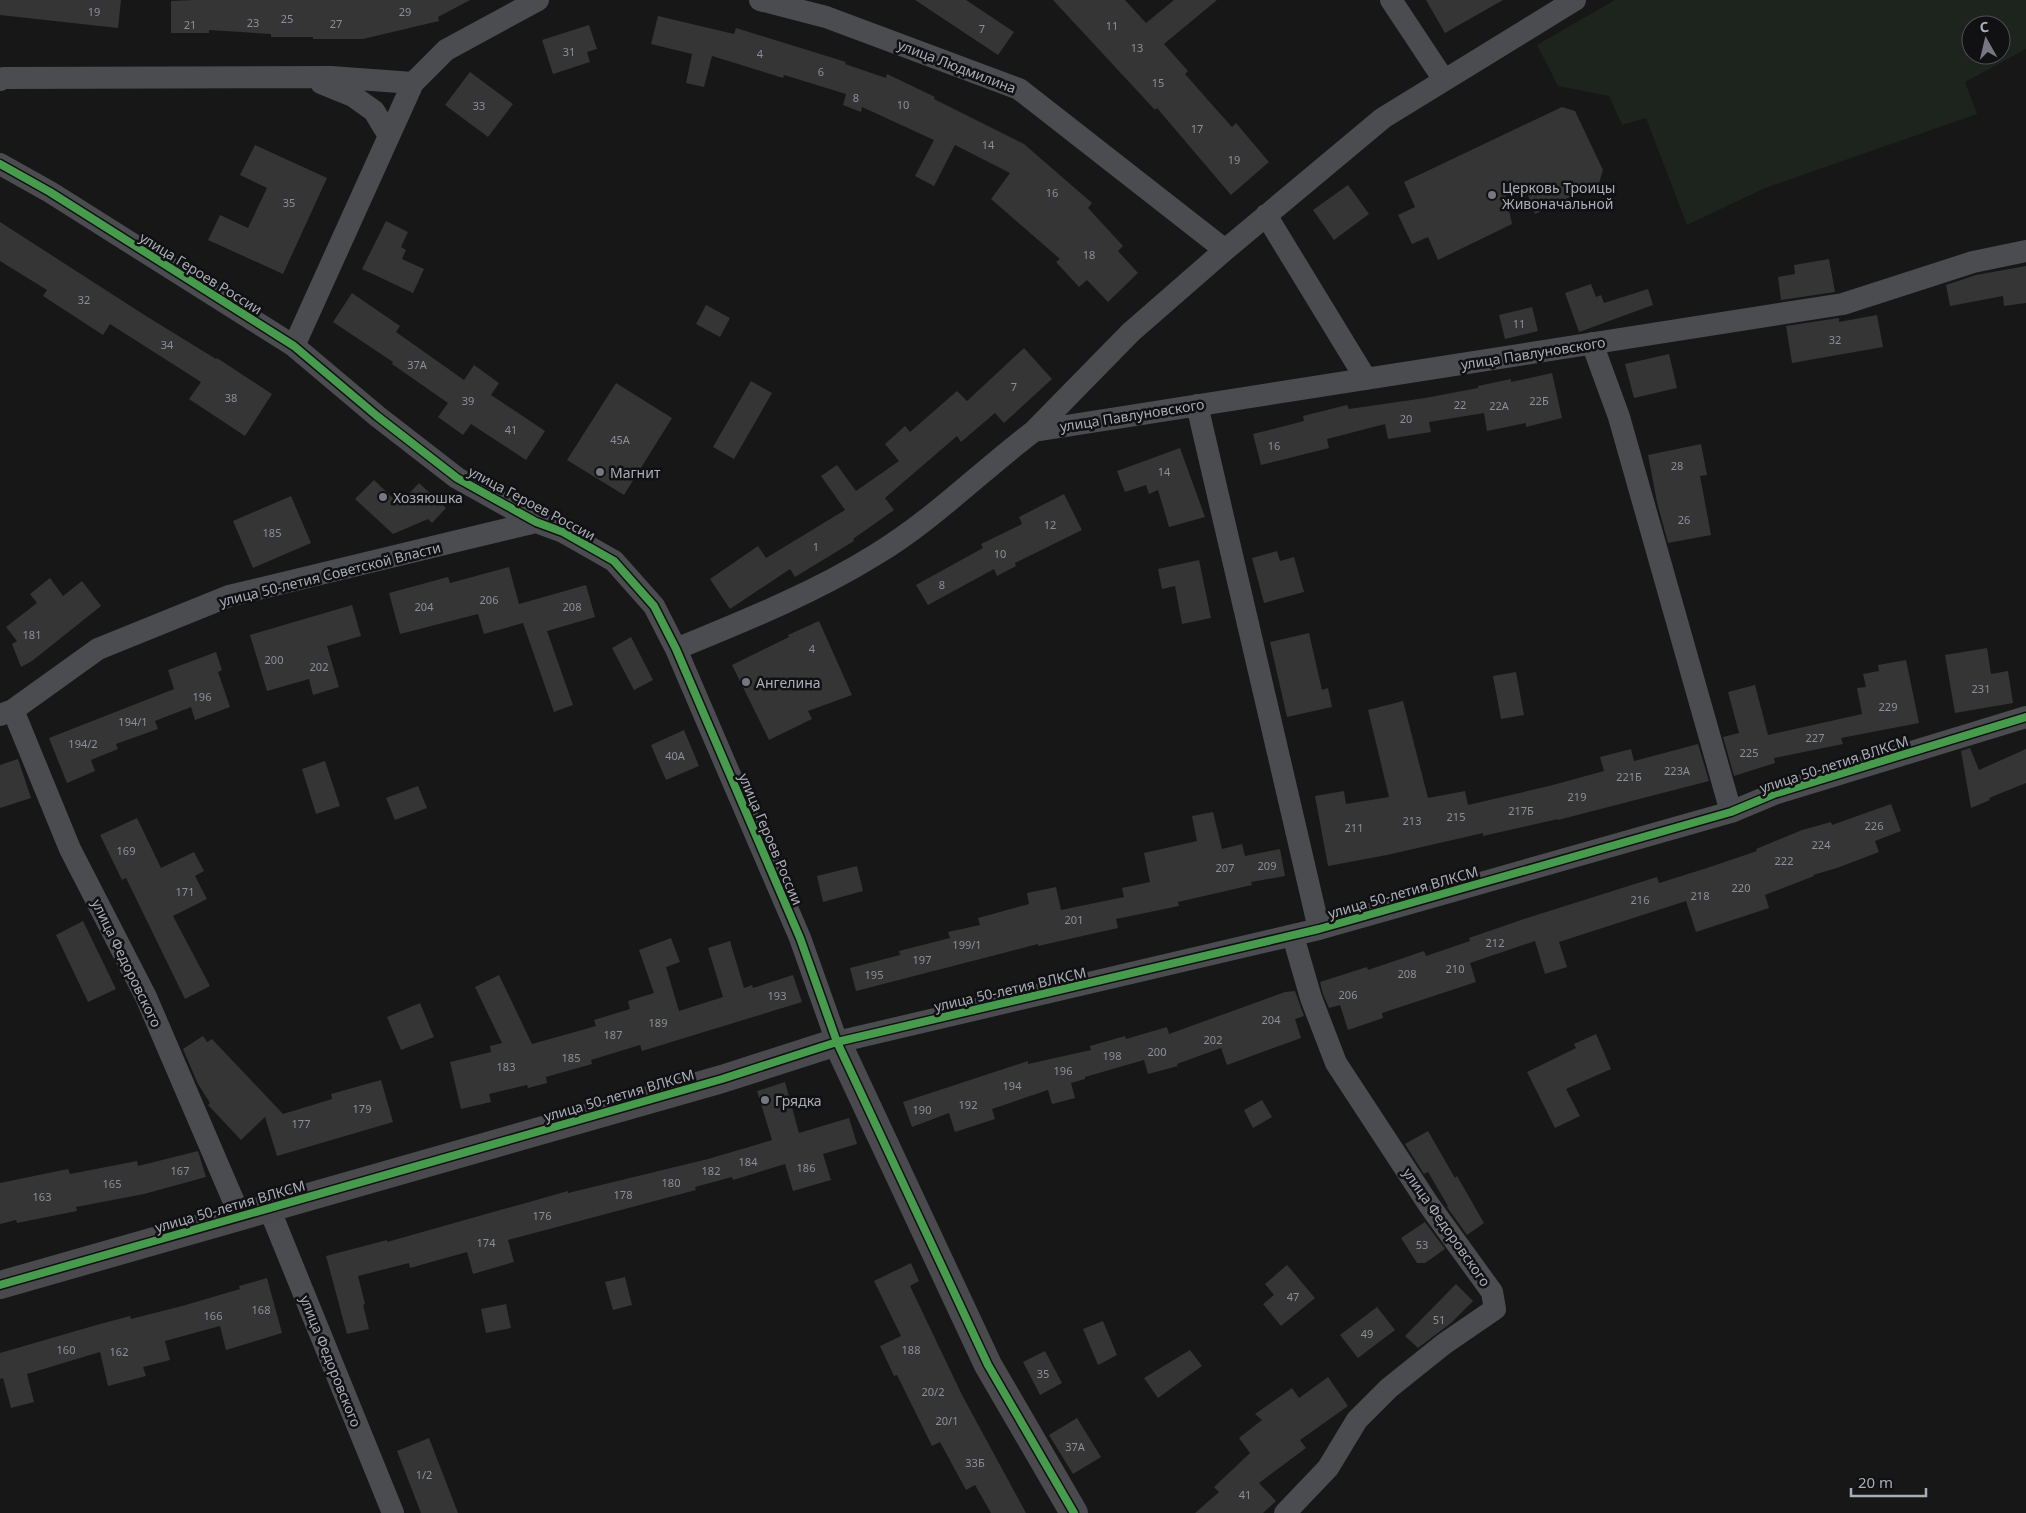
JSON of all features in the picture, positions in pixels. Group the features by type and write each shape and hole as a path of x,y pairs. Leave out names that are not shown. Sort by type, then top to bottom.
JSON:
{"street":[{"path":"294,346 413,83 446,50 538,0"},
{"name":"улица Людмилина","path":"760,0 826,17 1019,89 1225,250"},
{"path":"1391,0 1444,80"},
{"name":"улица Павлуновского","path":"676,649 788,602 876,555 936,512 1003,454 1034,431 1130,332 1383,118 1575,0"},
{"path":"0,80 3,78 309,78 413,83"},
{"path":"309,78 354,96 374,111 389,136"},
{"name":"улица Героев России","path":"0,164 58,197 294,346 377,416 457,478 536,522 563,532 614,561 654,606 676,649 800,938 837,1042"},
{"path":"1266,215 1366,379"},
{"name":"улица Павлуновского","path":"1034,431 1843,304 1973,262 2026,251"},
{"path":"1592,343 1619,417 1731,812"},
{"path":"1197,405 1319,929"},
{"name":"улица 50-летия Советской Власти","path":"6,713 98,649 229,596 536,522"},
{"name":"улица Федоровского","path":"6,713 70,849 146,998 240,1216"},
{"name":"улица 50-летия ВЛКСМ","path":"0,1285 722,1079 837,1042 1319,929 1731,812 1774,794 2026,717"},
{"name":"улица Федоровского","path":"1285,1513 1328,1468 1357,1420 1389,1388 1444,1344 1495,1309 1492,1292 1429,1205 1336,1064 1311,998 1293,936"},
{"path":"837,1042 988,1365 1074,1513"},
{"name":"улица Федоровского","path":"268,1208 393,1513"}],"shaded area":[{"path":"1615,0 2026,0 2026,49 2011,57 2011,15 1961,15 1961,65 1996,65 1965,82 1977,114 1765,188 1687,225 1646,118 1622,125 1609,96 1558,86 1537,45"}],"building":[{"path":"0,0 121,0 118,28 0,15"},
{"path":"470,0 438,17 439,21 363,39 271,37 271,34 209,30 209,33 171,33 171,1"},
{"path":"915,0 966,0 1014,32 998,55"},
{"path":"1053,0 1125,0 1146,23 1174,0 1217,0 1164,44 1188,71 1185,74 1215,108 1232,127 1236,123 1269,162 1231,195 1157,108 1155,110"},
{"path":"1426,0 1503,0 1445,33"},
{"path":"658,16 734,34 736,28 846,62 845,64 886,78 887,74 1024,144 1092,203 1088,208 1123,246 1118,251 1138,273 1108,302 1087,280 1079,287 1056,262 1060,259 991,199 1010,173 955,145 934,186 915,176 934,140 862,107 861,112 843,105 846,94 784,75 783,78 712,56 704,87 686,83 692,54 651,44"},
{"path":"589,25 597,49 587,52 590,62 553,74 542,40"},
{"path":"470,72 513,104 488,137 445,105"},
{"name":"Церковь Троицы Живоначальной","path":"1562,107 1575,111 1603,170 1599,183 1535,214 1525,187 1505,193 1512,224 1438,260 1428,237 1412,244 1398,215 1415,207 1404,182"},
{"path":"255,145 327,178 283,274 208,240 220,215 248,228 267,188 240,175"},
{"path":"1348,185 1369,214 1334,240 1313,210"},
{"path":"386,221 408,232 401,247 406,250 402,259 424,269 413,293 362,269"},
{"path":"0,222 272,394 245,436 189,399 201,382 110,324 103,335 43,296 47,290 0,261"},
{"path":"1829,259 1835,292 1781,300 1778,277 1795,274 1794,265"},
{"path":"2026,266 2026,303 2004,306 2003,296 1950,306 1946,285 1976,275"},
{"path":"1591,284 1596,297 1601,295 1604,303 1648,289 1653,305 1579,332 1565,293"},
{"path":"352,293 400,326 396,332 464,380 474,365 499,383 491,395 545,431 526,460 471,424 463,435 438,417 448,403 392,364 393,362 333,322"},
{"path":"706,305 730,318 720,337 696,324"},
{"path":"1532,307 1538,331 1505,339 1499,315"},
{"path":"1877,315 1883,347 1792,363 1786,326 1839,318 1839,322"},
{"path":"1024,348 1052,379 1004,423 995,413 961,442 957,436 885,498 894,510 853,539 854,541 795,577 790,569 730,609 710,579 758,546 766,558 845,510 821,476 837,465 856,491 899,461 885,444 905,426 910,432 957,391 967,401"},
{"path":"1669,354 1677,388 1634,398 1625,364"},
{"path":"1552,373 1562,418 1526,427 1526,423 1487,431 1484,413 1429,422 1431,432 1388,439 1385,424 1327,439 1329,448 1261,465 1253,434 1304,421 1303,416 1347,405 1349,409 1425,398 1478,388 1478,386 1511,379 1511,382"},
{"path":"751,381 772,393 734,459 713,447"},
{"path":"616,383 672,418 624,495 567,460"},
{"path":"1701,444 1707,475 1700,476 1711,535 1668,543 1657,502 1648,455"},
{"path":"1180,448 1205,517 1169,527 1158,490 1149,494 1146,485 1125,492 1117,471"},
{"path":"374,480 399,504 419,483 446,508 432,523 428,519 393,534 355,499"},
{"path":"1064,494 1082,530 1015,563 1016,566 997,576 994,569 928,605 916,585 983,548 981,544 1022,524 1019,517"},
{"path":"291,496 311,543 253,568 233,521"},
{"path":"1277,551 1280,561 1294,557 1304,592 1264,603 1252,558"},
{"path":"1199,560 1211,618 1182,624 1175,586 1162,589 1158,569"},
{"path":"509,567 519,604 586,585 595,617 547,631 573,705 554,712 523,623 484,634 478,614 400,634 389,593 448,577 450,583"},
{"path":"50,578 63,596 82,581 101,606 32,661 21,667 12,644 17,641 6,627 37,603 30,594"},
{"path":"352,605 361,636 327,646 339,687 313,695 309,679 267,691 250,635"},
{"path":"819,621 852,695 808,711 812,719 769,740 732,665"},
{"path":"1309,633 1322,690 1328,688 1332,707 1287,717 1270,642"},
{"path":"631,637 653,680 634,690 612,648"},
{"path":"1987,648 1991,674 2008,671 2013,703 1955,713 1945,655"},
{"path":"216,652 222,670 218,672 230,707 195,720 191,707 155,721 158,729 116,744 118,749 91,760 95,771 67,783 49,738 174,689 168,670"},
{"path":"1906,660 1919,723 1841,738 1843,744 1774,758 1775,763 1734,776 1723,737 1739,733 1728,692 1755,685 1768,735 1862,714 1857,688 1866,687 1863,674 1879,671 1878,665"},
{"path":"1516,672 1524,715 1501,719 1493,676"},
{"path":"1403,701 1428,798 1465,791 1468,805 1604,771 1600,757 1631,749 1634,761 1698,744 1709,781 1558,820 1483,836 1483,833 1387,855 1328,866 1315,796 1344,791 1346,804 1389,797 1368,710"},
{"path":"684,730 699,766 666,780 651,745"},
{"path":"1970,748 1979,770 2026,749 2026,783 1989,798 1990,800 1971,808 1961,751"},
{"path":"18,759 31,798 0,808 0,765"},
{"path":"325,761 340,806 316,814 302,769"},
{"path":"418,786 427,808 395,820 386,798"},
{"path":"1891,804 1901,831 1875,841 1879,852 1813,875 1765,895 1769,908 1696,932 1686,901 1559,942 1567,967 1545,974 1535,941 1470,963 1476,982 1382,1013 1383,1018 1348,1030 1340,1005 1329,1008 1323,994 1320,982 1367,967 1368,970 1424,951 1426,956 1470,941 1469,938 1527,918 1657,877 1659,883 1707,868 1757,851 1756,849 1802,830 1831,822 1832,825"},
{"path":"1213,812 1222,849 1242,844 1245,856 1280,849 1285,876 1251,882 1252,885 1178,902 1179,906 1116,919 1118,928 1038,946 1038,944 856,991 850,968 900,955 899,951 950,938 948,932 980,925 978,918 1029,904 1027,893 1056,887 1061,910 1124,897 1122,888 1150,882 1144,853 1197,841 1192,816"},
{"path":"137,818 161,868 194,852 204,871 195,876 207,899 173,916 210,986 185,999 126,878 122,880 100,835"},
{"path":"857,866 863,891 823,902 817,876"},
{"path":"83,921 116,989 88,1002 56,935"},
{"path":"671,938 680,962 666,967 679,1011 723,997 708,948 730,941 744,988 752,985 753,988 793,975 802,1002 642,1051 640,1045 591,1060 592,1064 546,1077 547,1083 528,1088 527,1085 489,1094 491,1102 461,1109 450,1062 491,1052 490,1046 502,1043 475,987 499,975 532,1044 596,1026 594,1020 630,1009 628,1001 654,993 639,950"},
{"path":"1295,991 1304,1016 1295,1019 1301,1038 1227,1065 1221,1048 1177,1064 1178,1066 1148,1074 1144,1060 1085,1077 1085,1079 1071,1083 1075,1098 1052,1104 1048,1090 992,1109 995,1119 955,1132 949,1113 912,1127 903,1102 1028,1061 1028,1064 1091,1050 1090,1046 1125,1036 1126,1039 1167,1027 1169,1034 1285,992"},
{"path":"420,1003 434,1037 401,1050 387,1017"},
{"path":"1596,1034 1611,1069 1566,1089 1580,1116 1555,1128 1527,1072 1576,1048 1574,1044"},
{"path":"203,1036 207,1042 212,1039 283,1114 332,1099 331,1094 381,1080 393,1122 277,1156 265,1117 241,1140 208,1105 210,1103 198,1084 183,1049"},
{"path":"785,1082 799,1133 849,1118 857,1144 823,1154 831,1180 793,1191 785,1164 733,1180 732,1177 695,1187 696,1190 508,1240 514,1262 473,1274 467,1252 410,1268 409,1263 358,1276 369,1329 347,1334 326,1256 387,1240 387,1242 568,1191 568,1193 708,1159 772,1140 757,1091"},
{"path":"1262,1100 1272,1117 1253,1128 1244,1110"},
{"path":"1428,1131 1484,1223 1467,1235 1447,1207 1428,1172 1424,1174 1405,1144"},
{"path":"198,1151 206,1177 144,1194 76,1207 77,1211 17,1223 16,1220 0,1224 0,1183 68,1169 70,1174 137,1161 138,1166"},
{"path":"1425,1222 1445,1249 1425,1263 1417,1263 1401,1238"},
{"path":"911,1263 919,1281 910,1286 962,1395 1026,1513 991,1513 975,1485 966,1490 940,1442 932,1446 897,1375 894,1376 880,1346 901,1336 874,1281"},
{"path":"1287,1265 1315,1298 1281,1326 1263,1304 1274,1295 1265,1284"},
{"path":"625,1277 632,1305 613,1310 605,1282"},
{"path":"267,1278 282,1333 226,1350 220,1326 165,1341 170,1360 143,1367 146,1376 108,1386 100,1352 27,1374 34,1402 11,1408 3,1378 0,1379 0,1353 130,1316 131,1319 182,1306 240,1289 239,1286"},
{"path":"1456,1284 1473,1301 1451,1323 1418,1348 1405,1336"},
{"path":"506,1304 511,1328 486,1333 481,1309"},
{"path":"1377,1307 1395,1330 1358,1358 1340,1335"},
{"path":"1103,1321 1117,1355 1098,1365 1083,1329"},
{"path":"1190,1350 1202,1366 1158,1398 1144,1378"},
{"path":"1045,1351 1062,1383 1040,1395 1023,1362"},
{"path":"1328,1377 1348,1406 1300,1440 1306,1448 1259,1483 1276,1501 1263,1513 1195,1513 1219,1492 1214,1487 1250,1453 1239,1438 1262,1420 1255,1414 1292,1388 1299,1398"},
{"path":"1077,1418 1101,1457 1073,1474 1049,1435"},
{"path":"429,1438 458,1513 421,1513 397,1451"}],"cycle path":[{"path":"0,164 50,192 294,346 377,416 457,478 536,522 563,532 614,561 654,606 676,649 800,938 837,1042 988,1365 1074,1513"},
{"path":"0,1285 722,1079 837,1042 1319,929 1731,812 1774,794 2026,717"}],"place":[{"name":"Церковь Троицы Живоначальной","path":"1492,195"},
{"name":"Магнит","path":"600,472"},
{"name":"Хозяюшка","path":"383,497"},
{"name":"Ангелина","path":"746,682"},
{"name":"Грядка","path":"765,1100"}]}
